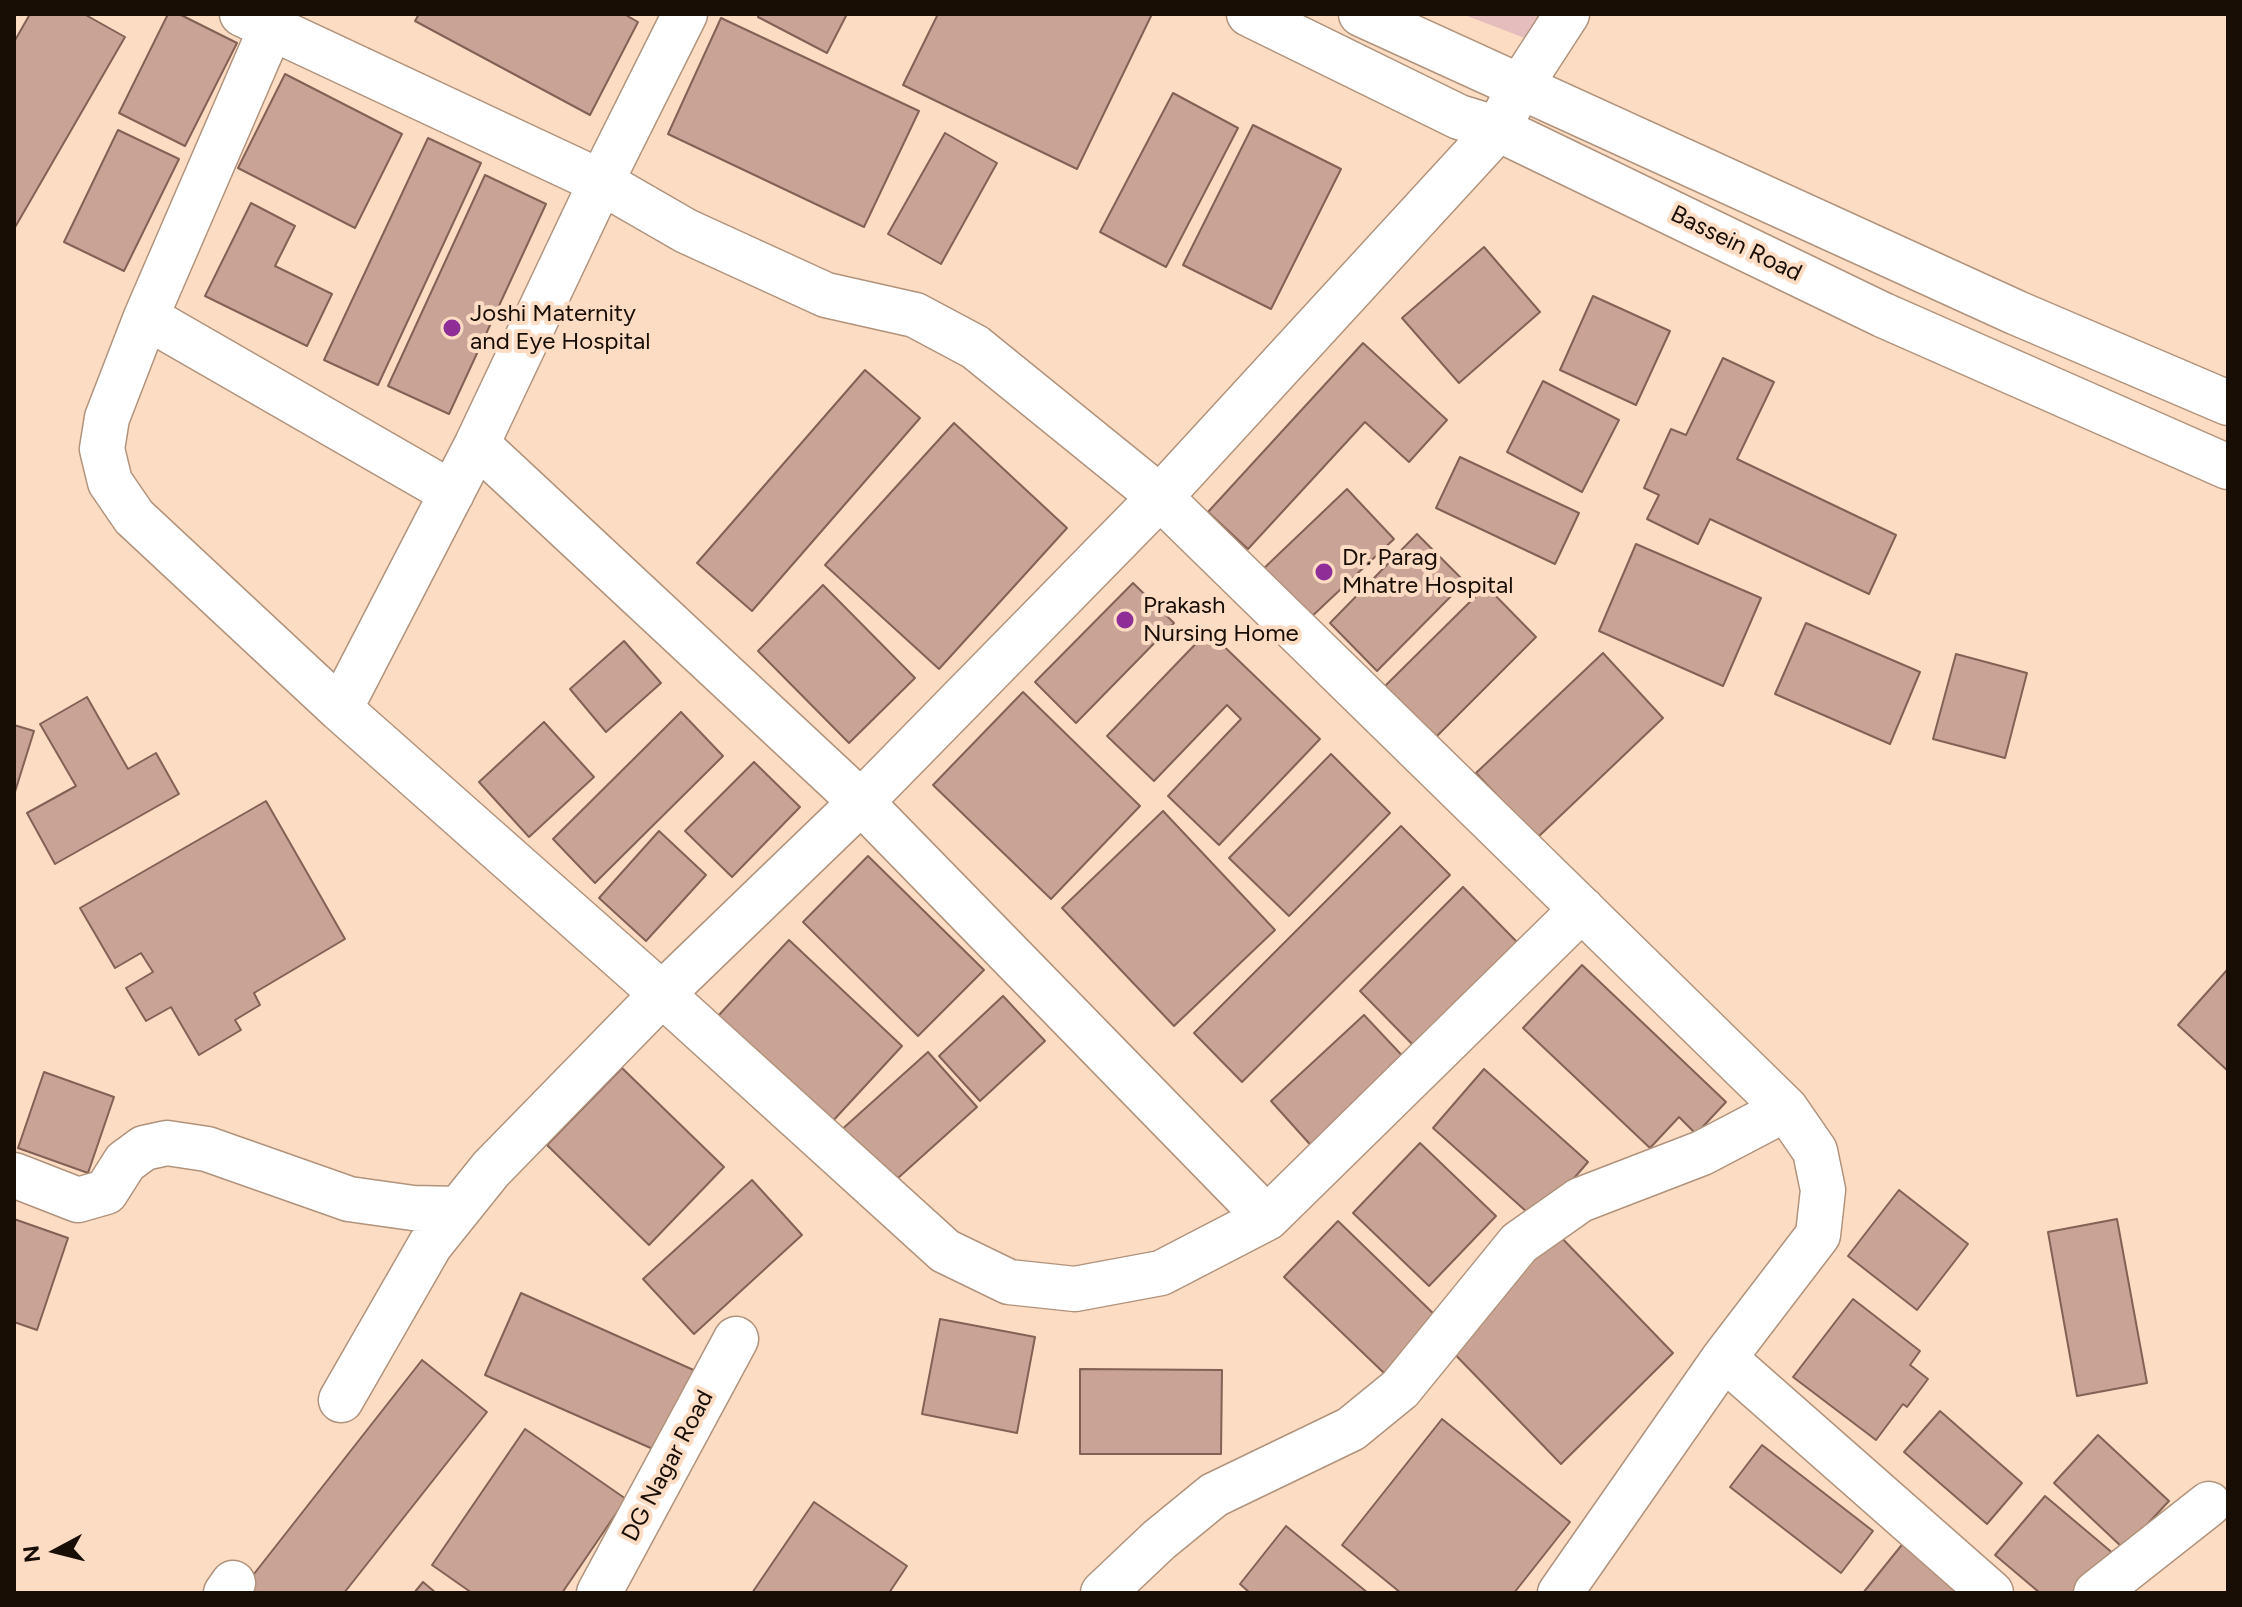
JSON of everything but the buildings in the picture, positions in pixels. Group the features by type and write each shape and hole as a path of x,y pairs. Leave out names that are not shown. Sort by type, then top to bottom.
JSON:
{"street":[{"path":"340,709 477,444 601,182 685,14"},
{"name":"Bassein Road","path":"1249,14 1459,117 1498,129 1883,315 2228,467"},
{"path":"1361,14 2017,313 2228,403"},
{"path":"341,1400 430,1245 491,1169 662,994 861,802 1160,497 1498,129 1519,88 1567,14"},
{"path":"1574,1588 1724,1358 1818,1235 1823,1190 1815,1151 1786,1109 1582,909 1160,497 975,347 915,315 826,295 686,231 601,182 257,21 107,418 102,449 110,482 134,517 340,709 662,994 945,1251 1009,1282 1075,1289 1161,1273 1267,1218 1582,909"},
{"path":"146,317 452,493"},
{"path":"477,444 861,802 1267,1218"},
{"path":"1103,1593 1159,1540 1214,1495 1351,1429 1400,1389 1519,1243 1580,1200 1702,1153 1786,1109"},
{"path":"14,1175 78,1200 106,1192 125,1162 144,1148 167,1143 207,1149 349,1199 413,1208 459,1209"},
{"name":"DG Nagar Road","path":"599,1593 736,1339"},
{"path":"1724,1358 1991,1593"},
{"path":"2096,1593 2209,1504"}],"shaded area":[{"path":"1462,14 1556,14 1530,40"}],"place":[{"name":"Joshi Maternity and Eye Hospital","path":"452,328"},
{"name":"Dr. Parag Mhatre Hospital","path":"1324,572"},
{"name":"Prakash Nursing Home","path":"1125,620"}]}
